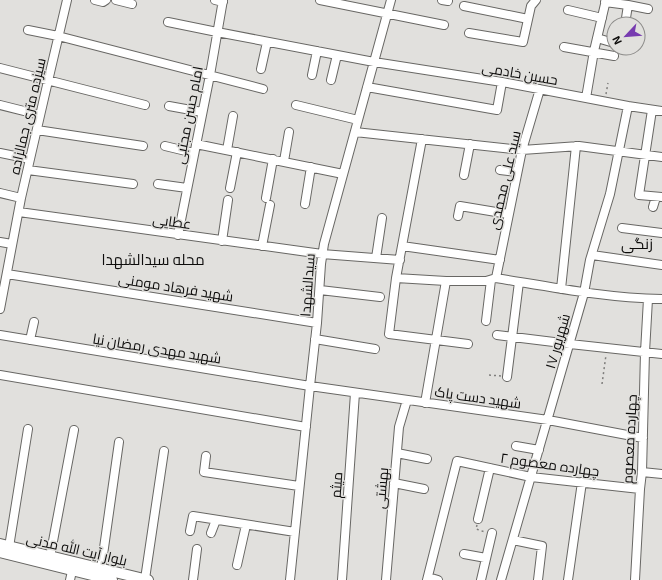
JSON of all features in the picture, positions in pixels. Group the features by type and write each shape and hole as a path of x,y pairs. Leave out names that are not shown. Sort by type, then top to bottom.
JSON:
{"main road":[{"name":"بلوار آیت الله مدنی","path":"4,546 146,580"},
{"name":"بلوار آیت الله مدنی","path":"0,552 71,575 112,580"}],"street":[{"name":"سیزده متری جمالزاده","path":"0,309 2,285 7,274 21,198 67,0"},
{"path":"95,0 103,2 106,0"},
{"path":"116,0 132,4"},
{"path":"320,0 444,25"},
{"name":"سیدالشهدا","path":"290,580 316,339 322,254 391,0"},
{"path":"470,33 523,42 531,6 536,0"},
{"name":"امام حسن مجتبی","path":"178,235 210,75 220,1"},
{"path":"586,98 594,51 606,1 648,9"},
{"path":"464,6 528,19"},
{"path":"626,16 628,6"},
{"path":"568,10 602,18"},
{"name":"حسین خادمی","path":"168,22 374,62 502,82 604,102 662,111"},
{"path":"28,30 58,36 263,89"},
{"path":"597,38 606,41"},
{"path":"261,69 267,42"},
{"path":"564,47 606,54"},
{"path":"312,75 317,51"},
{"path":"331,80 337,55"},
{"path":"0,68 145,105"},
{"path":"367,87 497,110 502,82"},
{"name":"سید علی محمدی","path":"486,321 522,150 540,89"},
{"path":"0,105 40,115"},
{"path":"296,105 358,120"},
{"path":"169,106 202,112"},
{"name":"۱۷ شهریور","path":"501,580 584,293 592,255 610,194 628,106"},
{"path":"652,110 639,195 659,197 653,207"},
{"path":"226,150 233,116"},
{"path":"37,130 143,146"},
{"path":"284,161 289,132"},
{"path":"355,132 522,150 576,146 662,158"},
{"path":"422,139 396,278 389,334 468,344"},
{"path":"196,144 343,174"},
{"path":"464,176 470,144"},
{"path":"165,146 194,153"},
{"path":"561,289 576,146"},
{"path":"230,188 237,152"},
{"path":"0,153 30,159"},
{"path":"262,246 273,159"},
{"path":"305,204 312,167"},
{"path":"28,170 133,184"},
{"path":"500,170 517,172"},
{"path":"158,184 188,188"},
{"path":"0,193 21,198"},
{"path":"222,240 228,200"},
{"path":"458,216 460,206 508,214"},
{"name":"عطایی","path":"19,212 322,254 400,260"},
{"path":"376,258 382,218"},
{"path":"622,228 662,233"},
{"path":"0,242 12,244"},
{"path":"402,246 500,260"},
{"path":"592,255 662,264"},
{"name":"شهید فرهاد مومنی","path":"7,274 317,323"},
{"path":"396,278 486,281 494,279 584,293 662,299"},
{"path":"425,403 446,280"},
{"path":"507,377 519,282"},
{"path":"320,290 380,297"},
{"name":"چهارده معصوم","path":"635,580 642,472 648,299"},
{"path":"30,340 34,322"},
{"path":"497,334 662,354"},
{"name":"شهید مهدی رمضان نیا","path":"0,336 310,386"},
{"path":"316,339 375,349"},
{"path":"0,375 306,427"},
{"name":"شهید دست پاک","path":"310,386 548,420 643,438"},
{"name":"میثم","path":"342,580 355,393"},
{"name":"بهشتی","path":"386,580 399,427 407,400"},
{"path":"4,546 28,429"},
{"path":"50,557 74,430"},
{"path":"101,569 119,442"},
{"path":"516,446 539,450"},
{"path":"146,580 164,451"},
{"path":"397,453 427,459"},
{"path":"206,456 204,472 299,486"},
{"name":"چهارده معصوم ۲","path":"427,579 457,461 531,477 640,489"},
{"path":"478,519 490,468"},
{"path":"642,472 662,474"},
{"path":"568,580 582,482"},
{"path":"394,484 424,489"},
{"path":"190,531 193,516 295,532"},
{"path":"211,533 216,520"},
{"path":"237,565 246,524"},
{"path":"481,580 492,533"},
{"path":"513,540 542,546 538,580"},
{"path":"193,580 197,549"},
{"path":"464,554 486,558"},
{"path":"427,579 438,580"}],"path":[{"path":"604,102 608,83"},
{"path":"602,384 607,348"},
{"path":"489,375 507,377"},
{"path":"478,519 476,529 492,533"}],"district":[{"name":"زنگی","path":"637,243"},
{"name":"محله سیدالشهدا","path":"153,259"}]}
